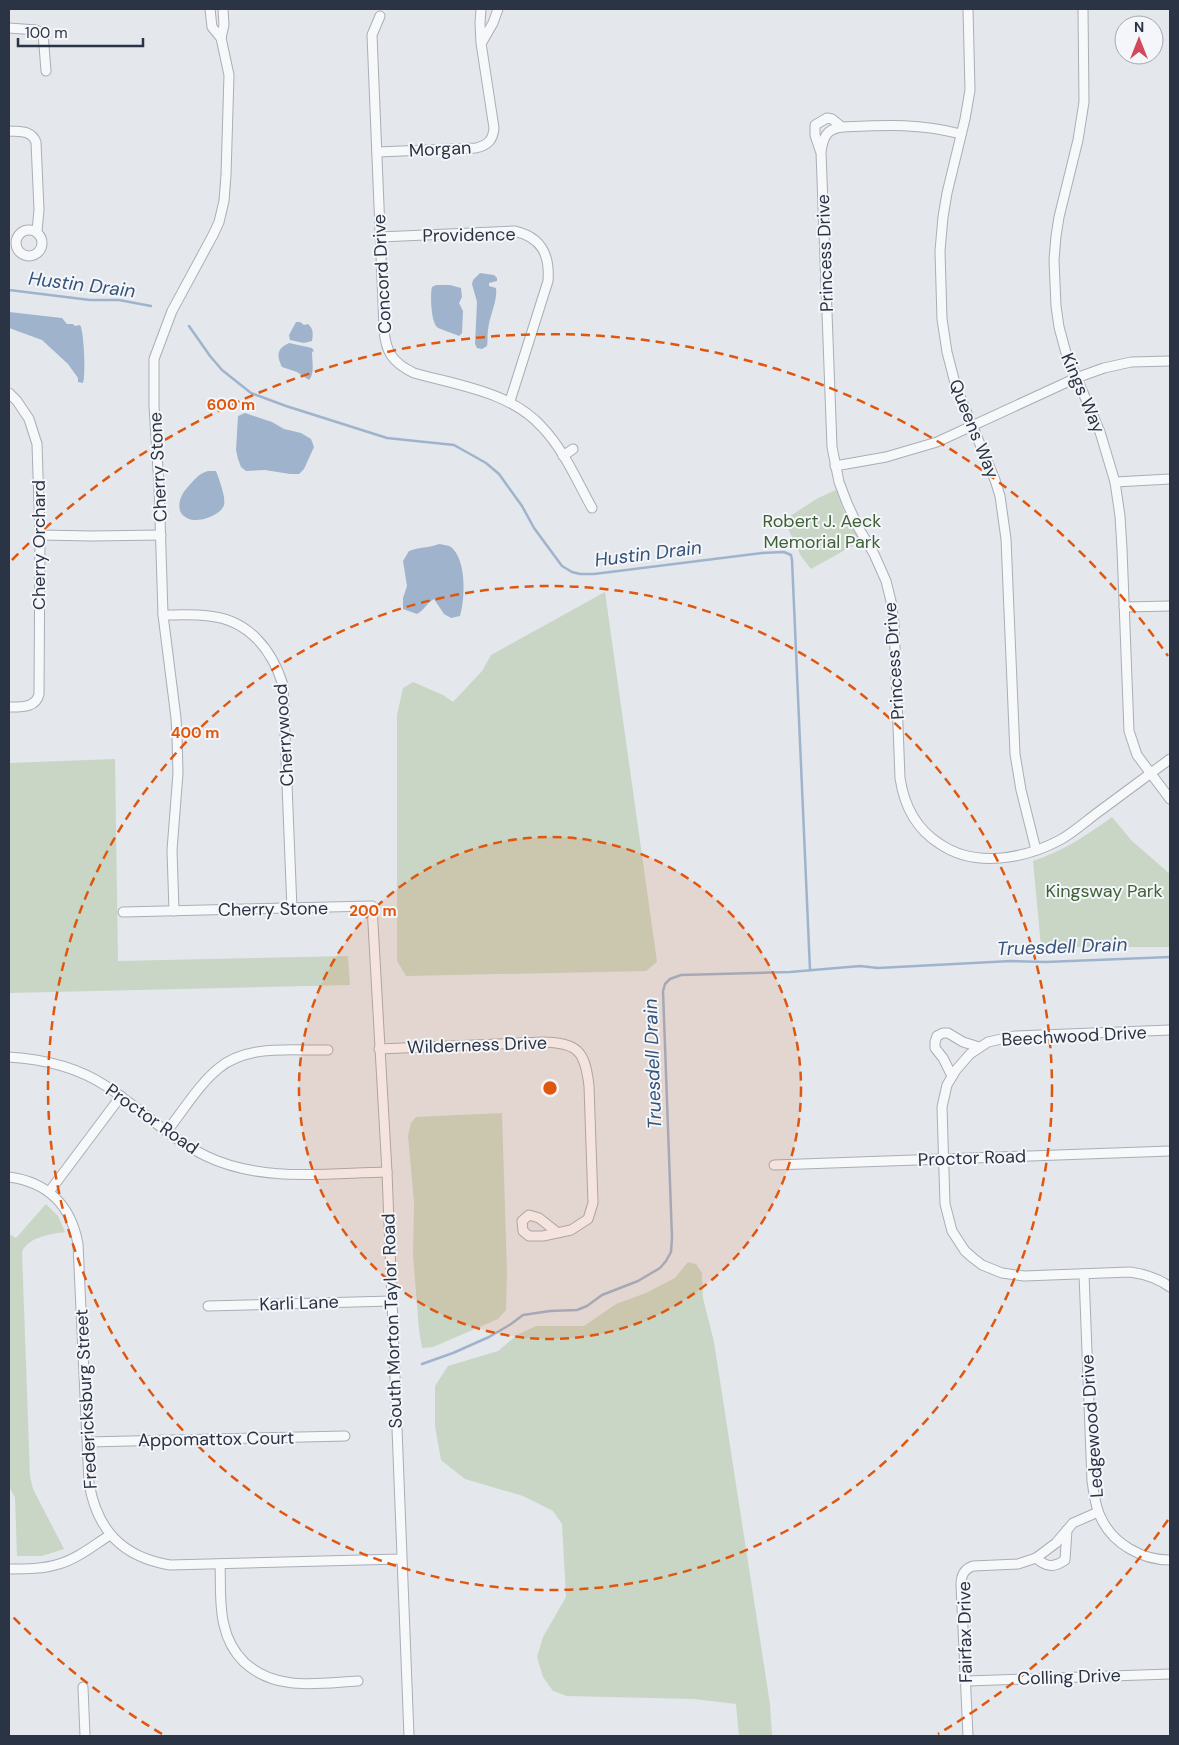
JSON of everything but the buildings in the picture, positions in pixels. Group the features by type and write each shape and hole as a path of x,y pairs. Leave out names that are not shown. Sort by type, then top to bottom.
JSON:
{"street":[{"name":"Cherry Stone","path":"210,9 212,27 221,38"},
{"name":"Cherry Stone","path":"174,911 172,850 178,773 177,728 163,615 154,406 154,359 172,311 219,222 224,202 229,75 221,38 224,25 223,9"},
{"name":"Morgan","path":"377,152 476,148 488,143 492,138 494,128 481,42 481,9"},
{"path":"481,42 493,23 498,9"},
{"name":"Queens Way","path":"968,9 970,90 962,134 942,218 940,250 941,302 944,336 956,387 995,480 1003,510 1006,539 1015,754 1021,790 1036,850"},
{"name":"Kings Way","path":"1083,9 1084,102 1078,140 1059,217 1054,260 1056,306 1066,353 1100,432 1115,482 1120,516 1129,731 1137,755 1170,799"},
{"name":"Concord Drive","path":"380,16 372,35 384,337 390,354 402,368 414,373 510,402 542,426 563,456 592,508"},
{"path":"9,28 36,30 43,33 46,71"},
{"name":"Princess Drive","path":"842,127 828,118 815,125 815,135 820,152 832,446 847,503 879,565 891,601 894,623 900,778 910,812 920,827 933,839 961,855 976,858 1016,856 1061,839 1170,759"},
{"name":"Princess Drive","path":"820,152 824,137 833,129 842,127 912,125 939,128 962,134"},
{"path":"9,131 28,132 34,137 36,142 39,210 37,232"},
{"name":"Providence","path":"380,237 514,231 529,236 539,244 548,262 548,281 510,402"},
{"path":"836,466 905,452 937,442 1076,378 1104,368 1122,364 1170,361"},
{"name":"Cherry Orchard","path":"9,394 17,401 29,418 37,444 40,535 39,694 38,699 29,706 9,707"},
{"path":"563,456 573,448"},
{"path":"1115,482 1170,479"},
{"path":"40,535 161,535"},
{"path":"1124,607 1170,606"},
{"name":"Cherrywood","path":"163,615 211,616 241,626 267,649 274,661 283,685 292,909"},
{"name":"Cherry Stone","path":"123,912 372,906"},
{"name":"South Morton Taylor Road","path":"372,906 386,1172 409,1736"},
{"name":"Beechwood Drive","path":"1170,1030 1016,1036 995,1040 979,1047 962,1061 947,1086 942,1107 948,1220 957,1240 973,1258 992,1269 1013,1275 1130,1272 1156,1278 1170,1287"},
{"name":"Beechwood Drive","path":"952,1076 943,1058 935,1048 937,1036 948,1033 962,1042 979,1047"},
{"name":"Wilderness Drive","path":"379,1049 543,1042 562,1043 578,1051 587,1066 589,1086 593,1203 588,1219 571,1230 558,1233"},
{"path":"167,1131 209,1078 219,1068 235,1058 257,1052 328,1050"},
{"name":"Proctor Road","path":"9,1057 46,1061 75,1070 106,1086 187,1146 226,1164 252,1171 282,1174 386,1172"},
{"path":"48,1192 120,1096"},
{"name":"Proctor Road","path":"774,1165 1170,1151"},
{"name":"Fredericksburg Street","path":"9,1177 32,1182 48,1192 59,1201 69,1215 74,1227 78,1244 89,1483 99,1518 110,1535 130,1551 155,1562 170,1565 401,1559"},
{"name":"Ledgewood Drive","path":"1084,1274 1092,1481 1098,1512 1115,1537 1125,1546 1145,1556 1170,1560"},
{"name":"Karli Lane","path":"208,1306 391,1301"},
{"name":"Appomattox Court","path":"88,1442 345,1436"},
{"name":"Fairfax Drive","path":"968,1736 961,1582 963,1574 967,1568 973,1566 1018,1564 1036,1558 1051,1548 1079,1520 1098,1512"},
{"path":"1036,1558 1041,1563 1050,1566 1057,1566 1065,1560 1067,1530"},
{"path":"9,1569 45,1567 69,1561 110,1535"},
{"path":"220,1564 224,1625 234,1648 250,1667 268,1678 286,1683 358,1681"},
{"name":"Colling Drive","path":"967,1681 1170,1674"},
{"path":"83,1687 85,1736"}],"green space":[{"name":"Robert J. Aeck Memorial Park","path":"836,490 844,511 861,541 811,569 801,556 784,520 818,498"},
{"path":"605,592 657,962 646,971 406,976 397,961 397,715 403,688 413,682 443,695 453,702 482,671 491,655"},
{"path":"115,759 118,961 348,956 350,985 9,993 9,763"},
{"name":"Kingsway Park","path":"1112,817 1132,841 1170,874 1170,947 1041,947 1033,861 1074,842"},
{"path":"502,1113 507,1272 506,1310 498,1319 433,1347 422,1348 413,1254 414,1202 408,1136 411,1123 416,1117"},
{"path":"46,1204 58,1216 65,1232 47,1235 35,1240 29,1243 22,1252 30,1476 33,1489 64,1549 42,1556 17,1556 15,1497 9,1487 9,1234 16,1238"},
{"path":"688,1262 696,1264 702,1273 703,1298 714,1342 770,1704 772,1736 739,1736 736,1704 694,1699 567,1696 553,1691 543,1677 537,1657 543,1637 566,1597 562,1524 553,1511 523,1496 465,1479 441,1460 435,1426 435,1386 448,1366 498,1351 517,1335 536,1326 584,1326 616,1304 646,1293 675,1278"}],"water":[{"path":"480,273 494,275 497,278 497,281 489,283 489,286 496,288 496,298 489,325 487,346 482,349 477,348 475,344 477,302 472,284 473,280"},
{"path":"436,285 450,285 461,288 462,297 459,303 463,311 462,333 459,336 438,328 435,324 432,314 431,295 432,287"},
{"path":"9,312 62,318 67,324 80,325 83,335 84,354 83,383 78,382 78,378 68,364 42,340 9,328"},
{"path":"296,322 310,326 313,332 312,341 304,343 290,340 289,335"},
{"path":"289,343 312,348 314,351 312,352 312,374 309,380 297,372 282,367 279,353"},
{"path":"245,413 272,422 284,429 301,433 311,439 314,447 304,469 299,474 265,470 246,471 241,467 236,450 238,416"},
{"path":"208,471 216,471 223,493 224,505 213,516 191,520 181,512 179,508 180,499 184,491 194,480"},
{"path":"439,544 451,547 460,561 464,590 460,616 451,618 444,614 434,599 417,614 403,609 403,598 407,586 403,561 409,551"}],"waterway":[{"name":"Hustin Drain","path":"9,290 90,300 119,300 151,306"},
{"name":"Hustin Drain","path":"189,326 222,370 251,393 387,438 454,445 486,463 499,474 522,506 534,528 562,566 572,572 594,574 762,553 784,552 791,555 810,970"},
{"name":"Truesdell Drain","path":"422,1364 489,1337 523,1315 577,1310 587,1306 602,1295 638,1281 660,1268 666,1261 671,1252 672,1238 663,991 665,984 670,979 681,975 790,972 860,966 878,968 1011,961 1046,962 1170,957"}]}
